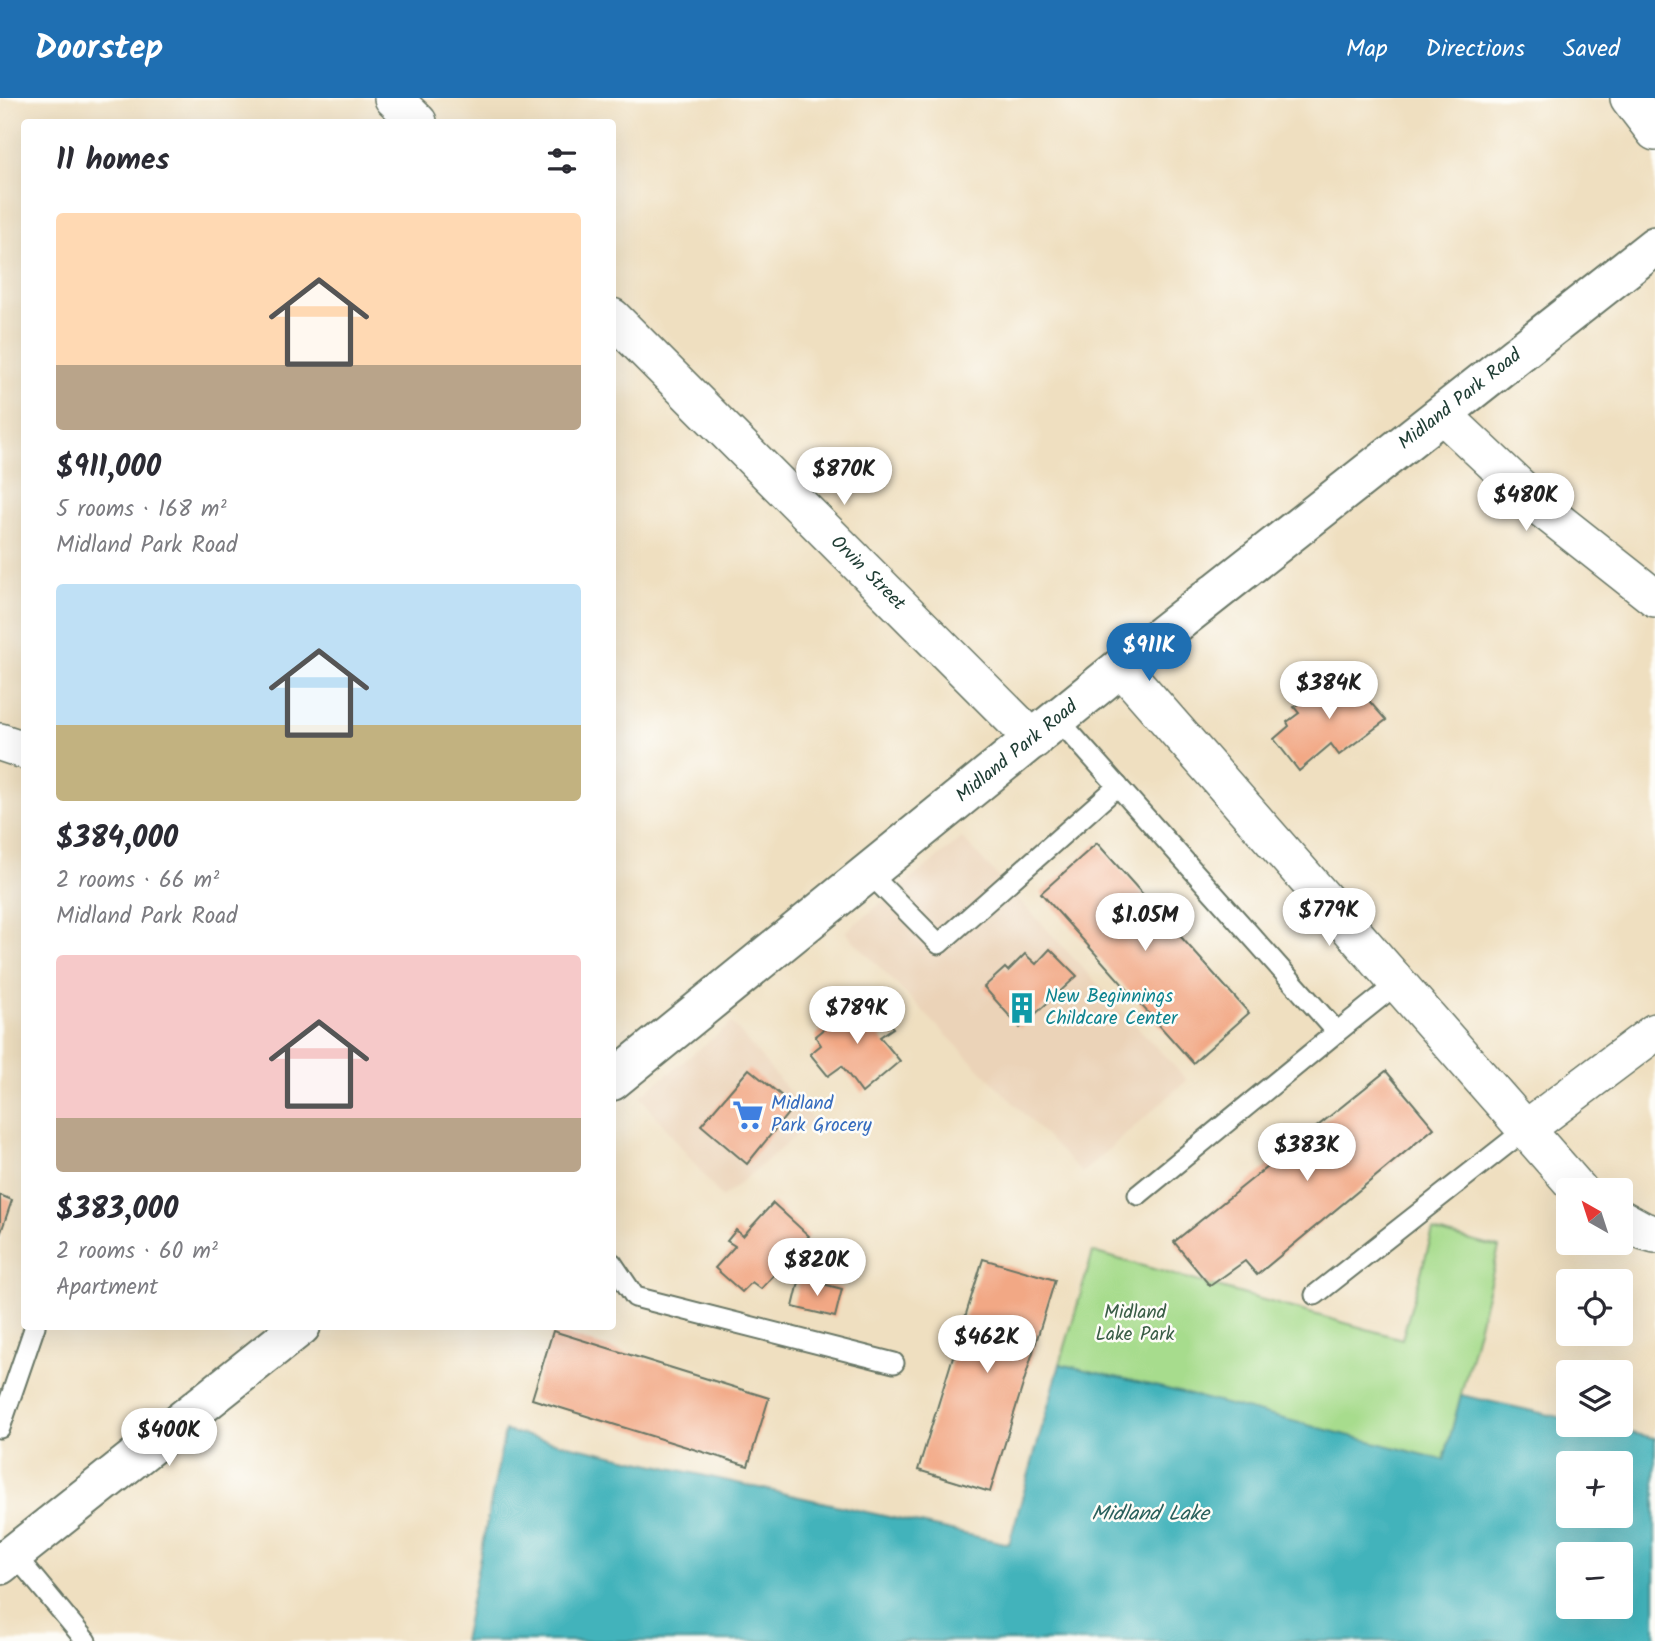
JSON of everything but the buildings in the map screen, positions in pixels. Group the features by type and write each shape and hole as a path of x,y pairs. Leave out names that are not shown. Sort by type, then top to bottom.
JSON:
{"street":[{"path":"393,98 415,119"},
{"path":"1629,98 1655,132"},
{"name":"Midland Park Road","path":"616,1072 869,873 1121,667 1655,246"},
{"name":"Orvin Street","path":"616,321 1046,730"},
{"path":"1442,414 1545,511 1655,598"},
{"path":"1121,667 1569,1178"},
{"path":"0,742 21,749"},
{"path":"1526,1129 1655,1032"},
{"path":"1633,1225 1655,1234"},
{"path":"7,1560 296,1330"}],"lane":[{"path":"1046,730 1118,786 1338,1032"},
{"path":"869,873 939,944 1118,786"},
{"path":"1138,1195 1398,983"},
{"path":"1315,1295 1526,1129"},
{"path":"616,1269 635,1297 894,1363"},
{"path":"0,1428 34,1330"},
{"path":"7,1560 86,1641"}],"shaded area":[{"path":"962,838 1187,1080 1082,1173 845,932"},
{"path":"732,1023 814,1121 722,1198 640,1096"}],"green space":[{"name":"Midland Lake Park","path":"1433,1231 1499,1248 1444,1460 1060,1364 1093,1252 1402,1339"}],"water":[{"name":"Midland Lake","path":"1060,1364 1444,1460 1461,1395 1556,1416 1556,1437 1633,1437 1633,1433 1655,1438 1655,1641 463,1641 505,1431 1009,1544"}],"place":[{"name":"New Beginnings Childcare Center","path":"1022,1008"},
{"name":"Midland Park Grocery","path":"748,1115"}]}
